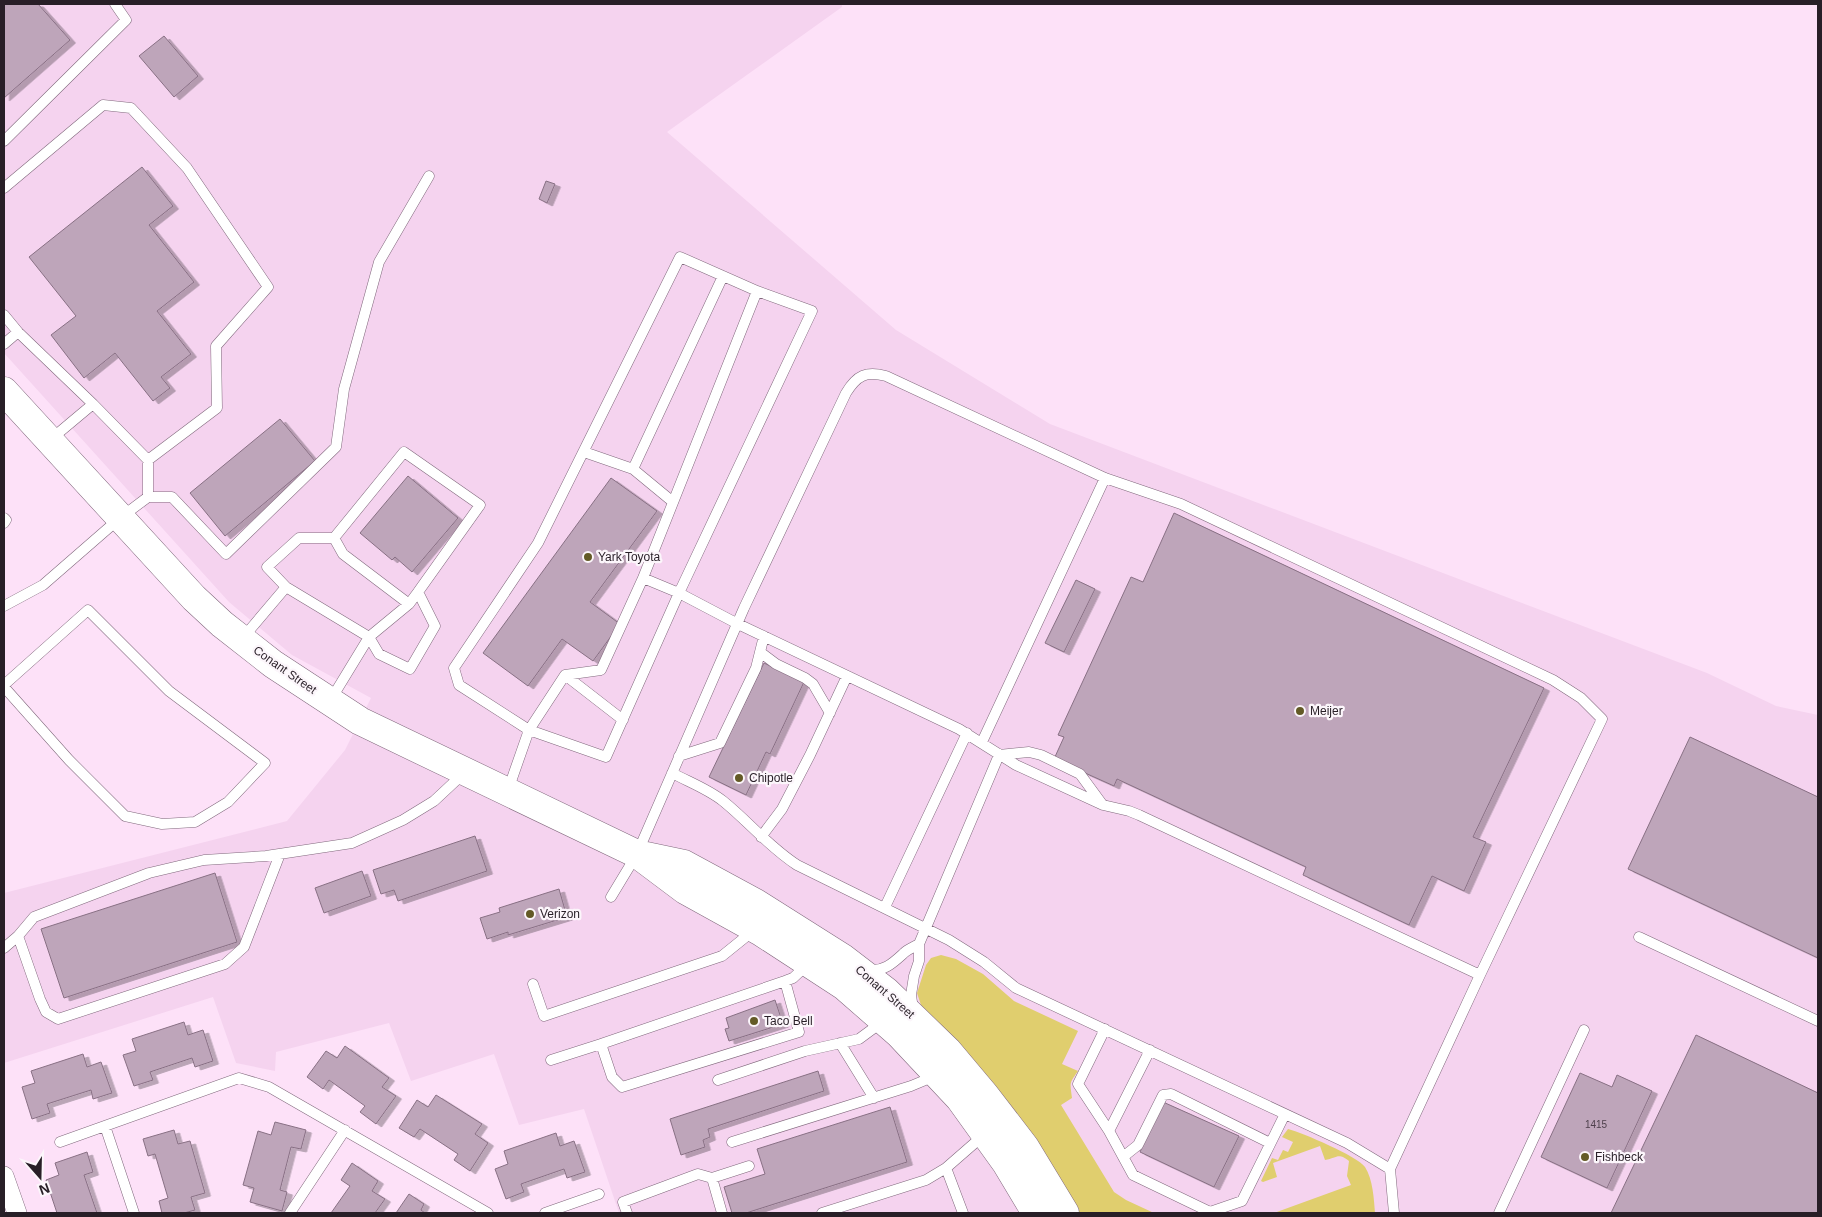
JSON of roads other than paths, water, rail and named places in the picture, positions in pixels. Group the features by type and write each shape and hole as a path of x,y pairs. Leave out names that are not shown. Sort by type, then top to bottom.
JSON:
{"main road":[{"name":"Conant Street","path":"4,391 194,598 273,664 360,720 637,854 685,890 756,929 844,986 885,1020 960,1099 1022,1188 1036,1213"},
{"name":"Conant Street","path":"637,854 684,864 756,903 851,964 915,1018 948,1051 1003,1118 1030,1155 1065,1213"}],"street":[{"path":"4,1176 17,1213"}],"lane":[{"path":"4,141 126,20 115,4"},
{"path":"4,188 103,105 131,108 187,168 268,286 216,346 216,408 148,460"},
{"path":"4,606 43,585 120,518 148,497 172,497 226,554 336,447 344,389 379,262 429,176"},
{"path":"680,258 757,291 812,310 606,757 529,730 459,685 454,668 538,544 680,258"},
{"path":"633,470 723,276"},
{"path":"507,791 529,730 565,675 601,670 643,578 757,291"},
{"path":"4,315 18,332 148,460 148,497"},
{"path":"4,344 18,332"},
{"path":"610,898 637,854 738,624 846,393 852,383 860,376 874,373 886,376 1105,478 1181,504 1553,680 1581,698 1602,719 1390,1169 1394,1213"},
{"path":"49,441 93,404"},
{"path":"330,702 369,637 409,604 480,505 404,452 334,538"},
{"path":"584,452 633,470 673,502"},
{"path":"982,742 1105,478"},
{"path":"4,518 6,520 4,523"},
{"path":"334,538 299,538 267,567 286,587 369,637 380,654 410,669 435,626 418,592"},
{"path":"334,538 342,554 409,604"},
{"path":"643,578 680,593 738,624 967,734 982,742 999,755 1102,805 1134,813 1480,975"},
{"path":"242,639 286,587"},
{"path":"88,610 169,691 265,763 228,802 194,822 162,824 125,816 69,760 4,686 88,610"},
{"path":"679,756 720,743 756,668 764,636"},
{"path":"760,652 776,664 813,684 830,713"},
{"path":"565,675 623,720"},
{"path":"761,837 782,809 847,676"},
{"path":"885,907 967,734"},
{"path":"999,755 1028,752 1041,755 1080,774 1102,805"},
{"path":"915,1018 911,995 919,961 919,944 999,755"},
{"path":"4,948 18,936 34,917 149,873 204,860 280,854 352,843 403,820 434,801 466,771"},
{"path":"672,774 707,790 723,801 780,854 797,865 926,928 984,962 1016,988 1347,1142 1390,1169"},
{"path":"18,936 46,1012 58,1019 68,1016 226,964 244,947 280,854"},
{"path":"533,984 544,1016 722,956 756,929"},
{"path":"1639,937 1818,1021"},
{"path":"851,964 872,970 883,969 893,964 905,952 919,944"},
{"path":"551,1060 793,978 808,963"},
{"path":"601,1044 612,1077 622,1088 799,1032 785,981"},
{"path":"718,1080 806,1051 859,1039 885,1020"},
{"path":"1105,1029 1078,1084 1109,1131 1133,1175 1210,1212 1242,1202 1285,1114"},
{"path":"1499,1213 1584,1030"},
{"path":"840,1043 874,1098"},
{"path":"1109,1131 1150,1050"},
{"path":"732,1142 874,1098 939,1075"},
{"path":"60,1142 239,1078 269,1087 488,1213"},
{"path":"1123,1157 1138,1146 1163,1094 1171,1094 1270,1143"},
{"path":"105,1126 134,1213"},
{"path":"290,1213 345,1130"},
{"path":"828,1212 926,1180 946,1168 985,1134"},
{"path":"627,1213 623,1202 698,1174 712,1178 749,1166"},
{"path":"946,1168 963,1213"},
{"path":"712,1178 722,1213"},
{"path":"545,1213 599,1194"}],"place":[{"name":"Yark Toyota","path":"588,557"},
{"name":"Meijer","path":"1300,711"},
{"name":"Chipotle","path":"739,778"},
{"name":"Verizon","path":"530,914"},
{"name":"Taco Bell","path":"754,1021"},
{"name":"Fishbeck","path":"1585,1157"}]}
